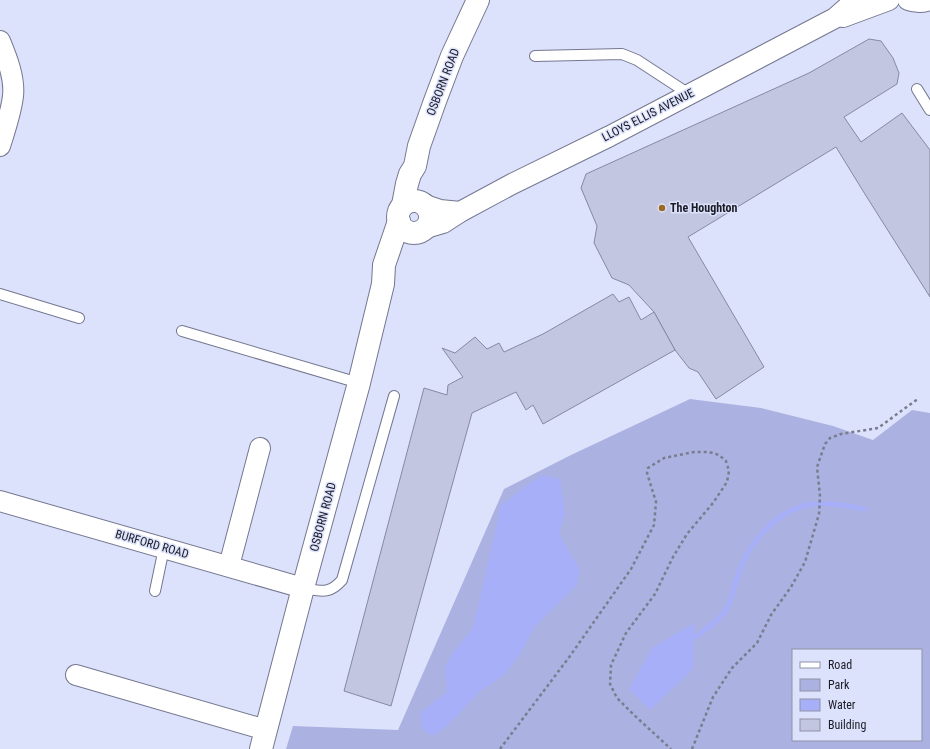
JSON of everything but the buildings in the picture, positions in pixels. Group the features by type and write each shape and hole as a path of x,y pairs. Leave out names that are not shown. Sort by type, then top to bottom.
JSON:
{"street":[{"name":"OSBORN ROAD","path":"263,739 360,383 383,284 384,265 411,208 407,184 410,174 415,166 435,101 452,56 478,0"},
{"name":"LLOYS ELLIS AVENUE","path":"422,230 443,224 460,212 512,184 610,136 836,18 851,4 858,0"},
{"name":"LLOYS ELLIS AVENUE","path":"836,18 851,15 889,0"},
{"path":"0,146 13,95 12,75 2,47"},
{"path":"422,230 410,232 403,228 411,208 460,212"},
{"name":"OSBORN ROAD","path":"383,284 403,252 422,230"},
{"path":"229,566 260,448"},
{"name":"BURFORD ROAD","path":"0,501 303,588"},
{"path":"76,675 263,739"}],"lane":[{"path":"535,56 622,54 637,60 689,94"},
{"path":"917,89 930,110"},
{"path":"0,294 80,318"},
{"path":"182,331 360,383"},
{"path":"303,588 324,591 331,590 342,580 394,396"},
{"path":"155,591 164,548"}],"path":[{"path":"692,749 713,697 732,668 757,643 771,615 791,587 805,562 819,514 820,496 818,467 825,444 830,438 841,434 878,428 919,398"},
{"path":"500,749 570,656 631,569 654,525 656,502 647,473 648,468 664,458 694,452 709,452 719,455 726,461 729,471 727,482 713,503 687,534 673,557 655,594 626,633 612,665 610,684 618,698 671,749"}],"green space":[{"path":"690,399 761,408 833,426 873,440 912,410 930,413 930,749 286,749 293,726 398,730 504,489 571,455"}],"water":[{"path":"542,475 560,479 565,513 559,533 580,569 577,585 536,625 518,657 504,675 478,693 458,715 443,729 432,736 422,728 420,713 447,692 445,668 452,654 473,628 501,505"},
{"path":"694,623 693,669 650,710 629,689 652,648"}],"waterway":[{"path":"694,638 715,622 726,610 738,574 750,549 764,531 782,516 803,506 817,504 833,504 864,509"}],"place":[{"name":"The Houghton","path":"662,208"}]}
